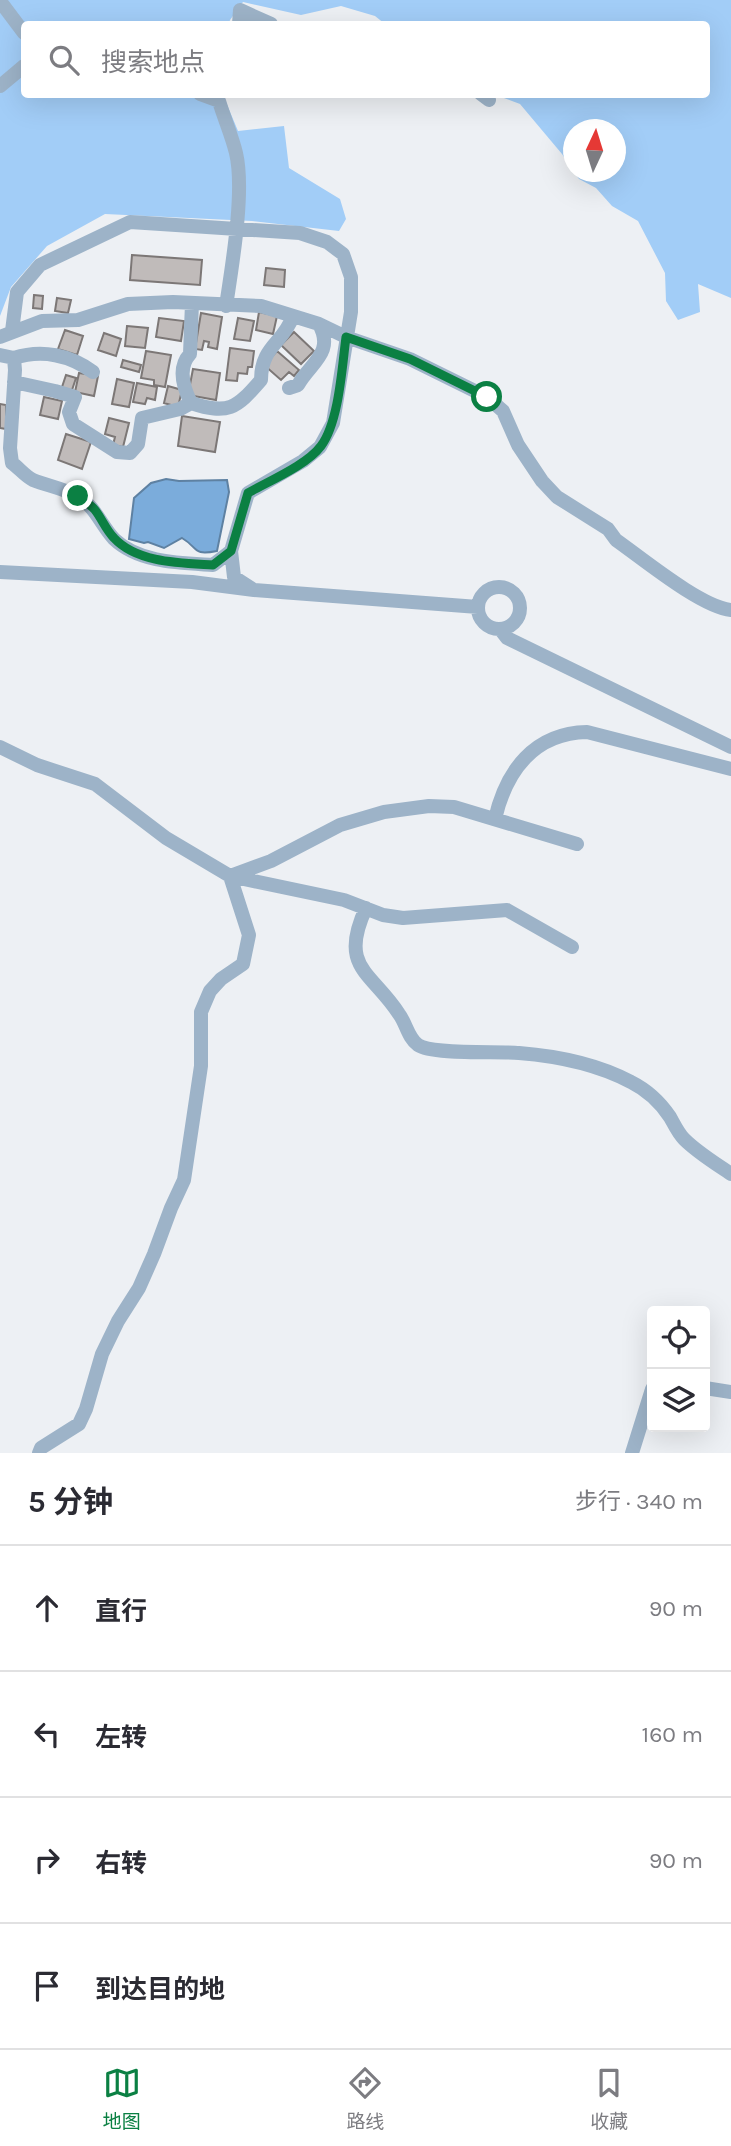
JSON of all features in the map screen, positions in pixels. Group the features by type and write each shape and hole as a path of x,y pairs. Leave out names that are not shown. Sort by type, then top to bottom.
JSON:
{"street":[{"path":"0,1 21,29"},
{"path":"237,11 263,21"},
{"path":"0,86 21,68"},
{"path":"221,98 237,155 236,223 226,306"},
{"path":"6,334 17,292 40,265 130,222 236,223 300,233 327,242 344,254 351,277 351,312 332,423 320,447 303,461 248,493 231,551 234,577 254,590"},
{"path":"6,334 42,321 78,320 128,304 173,302 261,306 319,324 346,337 410,359 487,397 503,411 518,445 542,481 557,497 608,529 616,540 701,600 721,609 731,610"},
{"path":"191,403 182,373 185,360 190,354 192,303"},
{"path":"14,382 75,397 69,412 73,424 117,452 130,453 138,444 142,418 180,409 191,403 208,409 232,408 261,380 261,366 268,349 285,333 293,316"},
{"path":"289,388 298,385 323,351 325,339 319,324"},
{"path":"93,372 79,362 42,353 7,356 14,382 10,448 12,463 31,479 78,496 95,509 113,538 126,548 150,558 213,565 231,551"},
{"path":"0,572 192,582 254,590 478,607"},
{"path":"494,587 508,588 518,598 520,611 513,624 500,629 487,625 478,614 478,607 482,594 494,587"},
{"path":"500,629 506,638 731,747"},
{"path":"495,819 499,801 513,772 528,753 542,743 574,732 587,732 731,769"},
{"path":"0,747 37,765 95,784 166,838 230,876 344,900 383,915 403,918 507,910 572,947"},
{"path":"230,876 271,861 340,825 384,812 429,806 454,807 577,844"},
{"path":"38,1453 41,1448 79,1424 102,1354 118,1321 139,1288 184,1180 201,1066 201,1012 210,990 243,964 247,948 249,934 230,876"},
{"path":"366,908 358,926 356,959 366,975 399,1013 419,1046 435,1050 520,1053 589,1064 632,1082 654,1097 682,1138 731,1174"},
{"path":"710,1389 731,1392"},
{"path":"632,1453 647,1405"}],"shaded area":[{"path":"0,0 731,0 731,298 698,284 700,312 678,320 666,301 665,273 638,221 612,206 596,188 585,182 626,182 626,119 563,119 563,156 520,104 504,98 710,98 710,21 381,21 375,16 341,6 301,15 243,2 230,21 21,21 21,98 224,98 238,131 284,126 289,168 340,199 346,219 339,231 252,221 105,214 47,246 11,287 0,316"},
{"path":"166,479 227,480 229,492 217,551 199,552 182,538 164,548 129,539 134,498 151,483"}],"building":[{"path":"132,255 202,260 200,285 130,280"},
{"path":"266,268 285,270 284,287 264,285"},
{"path":"34,295 43,296 42,309 33,308"},
{"path":"57,298 71,300 68,313 55,311"},
{"path":"259,312 277,316 273,334 256,330"},
{"path":"201,313 222,317 217,349 208,347 209,342 204,341 202,350 195,349"},
{"path":"159,318 184,321 181,341 156,337"},
{"path":"238,318 254,321 250,341 234,339"},
{"path":"127,326 148,328 145,348 125,346"},
{"path":"65,330 83,336 77,355 58,349"},
{"path":"294,332 314,351 301,364 281,345"},
{"path":"104,333 121,339 116,356 98,350"},
{"path":"230,348 254,351 252,367 248,367 247,374 238,373 237,381 226,380"},
{"path":"146,351 171,355 165,387 154,385 154,380 141,378"},
{"path":"277,351 299,370 294,376 289,372 281,380 264,365"},
{"path":"123,360 141,365 139,372 121,367"},
{"path":"193,369 220,373 216,400 188,395"},
{"path":"79,373 98,376 94,396 75,392"},
{"path":"66,375 76,378 71,393 61,390"},
{"path":"117,379 134,383 129,407 112,404"},
{"path":"137,383 157,387 155,400 147,398 145,404 133,402"},
{"path":"168,386 182,390 178,407 164,403"},
{"path":"44,397 62,401 58,419 40,415"},
{"path":"0,404 6,405 6,429 0,428"},
{"path":"182,416 220,422 215,452 178,446"},
{"path":"109,418 129,423 123,447 113,445 115,437 105,434"},
{"path":"66,434 91,442 82,469 58,460"}],"route":[{"path":"78,496 95,509 113,538 126,548 150,558 213,565 231,551 248,493 303,461 320,447 332,423 346,337 410,359 487,397"}]}
